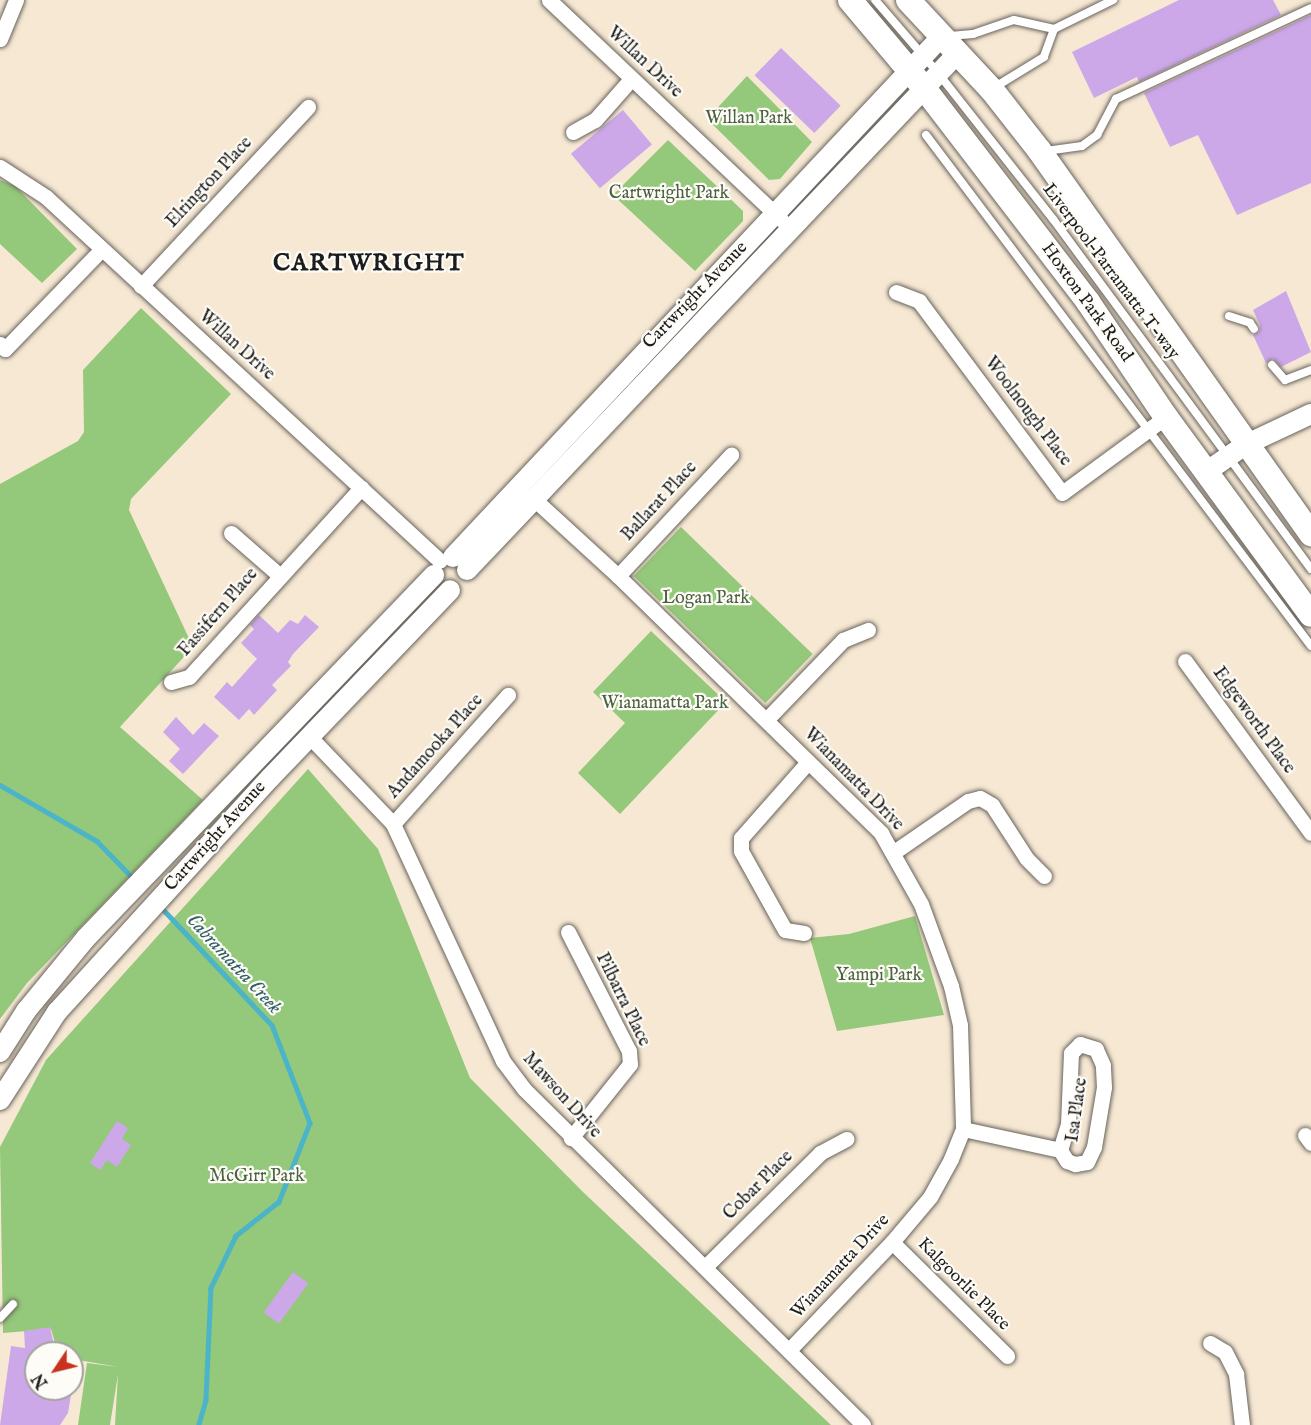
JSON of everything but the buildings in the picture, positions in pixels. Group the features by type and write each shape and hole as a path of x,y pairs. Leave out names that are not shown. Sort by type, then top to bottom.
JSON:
{"main road":[{"name":"Hoxton Park Road","path":"850,0 923,72 1088,302 1158,423 1206,472 1311,615"},
{"path":"908,0 992,90 1039,150 1237,451 1310,531"}],"street":[{"path":"0,39 15,0"},
{"name":"Willan Drive","path":"549,0 791,228"},
{"name":"Cartwright Avenue","path":"0,1052 26,1011 86,938 201,815 314,697 448,565 491,516 775,213 950,44"},
{"name":"Cartwright Avenue","path":"448,565 534,499 791,228 923,72"},
{"path":"573,132 595,120 631,79"},
{"name":"Elrington Place","path":"141,286 308,107"},
{"name":"Willan Drive","path":"0,167 46,197 101,250 448,565"},
{"path":"2,349 101,250"},
{"name":"Woolnough Place","path":"896,292 919,301 1062,493 1158,423"},
{"path":"1206,472 1237,451 1311,414"},
{"name":"Ballarat Place","path":"618,576 731,455"},
{"name":"Fassifern Place","path":"171,682 189,677 279,575 361,488"},
{"path":"491,516 500,514 521,498 534,499"},
{"name":"Wianamatta Drive","path":"534,499 767,718 808,762 855,805 894,852 921,904 951,987 960,1025 963,1129 930,1197 892,1242 789,1350"},
{"name":"Fassifern Place","path":"231,533 279,575"},
{"name":"Cartwright Avenue","path":"0,1100 33,1043 90,974 219,833 450,590 463,584 448,565"},
{"path":"767,718 843,640 868,630"},
{"name":"Edgeworth Place","path":"1185,661 1311,833"},
{"name":"Andamooka Place","path":"393,824 508,695"},
{"path":"267,748 310,737 314,697"},
{"name":"Mawson Drive","path":"310,737 393,824 503,1061 524,1089 863,1425"},
{"path":"804,933 785,930 741,851 741,838 808,762"},
{"path":"894,852 968,801 980,798 992,806 1028,859 1044,876"},
{"name":"Pilbarra Place","path":"568,932 629,1051 630,1064 571,1138"},
{"name":"Isa Place","path":"963,1129 1060,1150 1067,1161 1075,1164 1087,1162 1094,1147 1103,1065 1096,1049 1080,1044 1071,1053 1068,1124 1060,1150"},
{"name":"Cobar Place","path":"705,1267 820,1153 846,1139"},
{"name":"Kalgoorlie Place","path":"892,1242 1006,1356"},
{"path":"1210,1343 1225,1352 1236,1374 1242,1425"}],"lane":[{"name":"Liverpool–Parramatta T-way","path":"875,0 923,72 1053,219 1237,451 1311,569"},
{"path":"950,44 1014,20 1054,29 1113,0"},
{"path":"1039,150 1083,146 1096,135 1116,99 1311,8"},
{"path":"992,90 1044,57 1054,29"},
{"path":"927,135 1158,423 1311,646"},
{"path":"1228,316 1250,323 1254,329"},
{"path":"1272,365 1285,380 1311,370"},
{"path":"0,1318 13,1304"}],"green space":[{"name":"Willan Park","path":"747,76 812,142 780,179 769,180 707,119"},
{"name":"Cartwright Park","path":"668,140 743,211 743,221 695,271 613,195"},
{"path":"0,180 15,186 77,249 42,283 0,244"},
{"path":"141,308 231,394 131,499 129,510 193,647 120,727 203,800 27,983 0,1019 0,484 78,441 84,432 83,370"},
{"name":"Logan Park","path":"681,527 813,654 765,703 634,576"},
{"name":"Wianamatta Park","path":"651,631 726,702 620,814 578,773 625,723 593,692"},
{"name":"McGirr Park","path":"308,769 378,849 470,1078 584,1193 831,1425 115,1425 118,1374 110,1425 78,1425 81,1401 84,1401 87,1363 119,1367 84,1361 84,1341 54,1341 51,1329 3,1333 0,1147 46,1060"},
{"name":"Yampi Park","path":"915,916 944,1015 837,1031 810,938 849,934"}],"waterway":[{"name":"Cabramatta Creek","path":"0,785 97,841 134,879"},
{"name":"Cabramatta Creek","path":"161,907 272,1025 310,1123 279,1202 236,1236 211,1288 206,1400 199,1425"}],"district":[{"name":"CARTWRIGHT","path":"369,264"}]}
